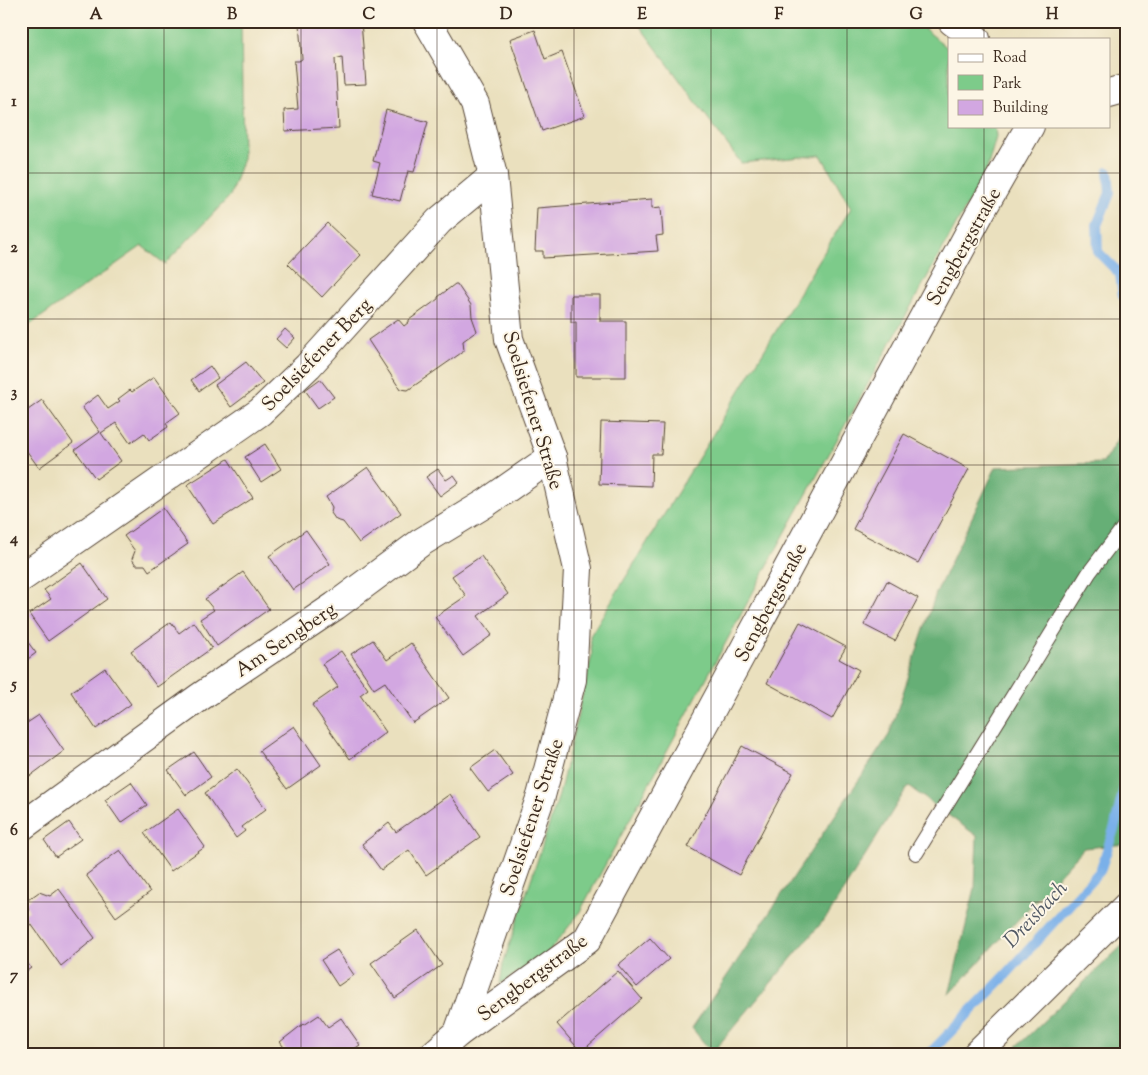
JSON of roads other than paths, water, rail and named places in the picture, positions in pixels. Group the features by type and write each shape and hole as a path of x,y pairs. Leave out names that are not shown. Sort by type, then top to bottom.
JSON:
{"street":[{"name":"Soelsiefener Straße","path":"427,21 475,104 493,176 509,339 552,456 578,569 572,680 541,796 458,1033 434,1054"},
{"path":"952,21 975,38"},
{"path":"1110,92 1127,88"},
{"name":"Sengbergstraße","path":"458,1033 587,940 980,213 1029,128"},
{"name":"Soelsiefener Berg","path":"21,578 260,412 308,366 439,221 493,176"},
{"name":"Am Sengberg","path":"21,827 200,697 335,606 420,543 486,503 552,456"},
{"path":"977,1054 1127,906"}],"lane":[{"path":"916,854 1090,573 1127,523"}],"waterway":[{"path":"1108,172 1110,193 1097,225 1098,252 1120,274 1123,296 1127,300"},
{"name":"Dreisbach","path":"929,1054 1004,977 1100,871 1115,826 1127,776"}]}
